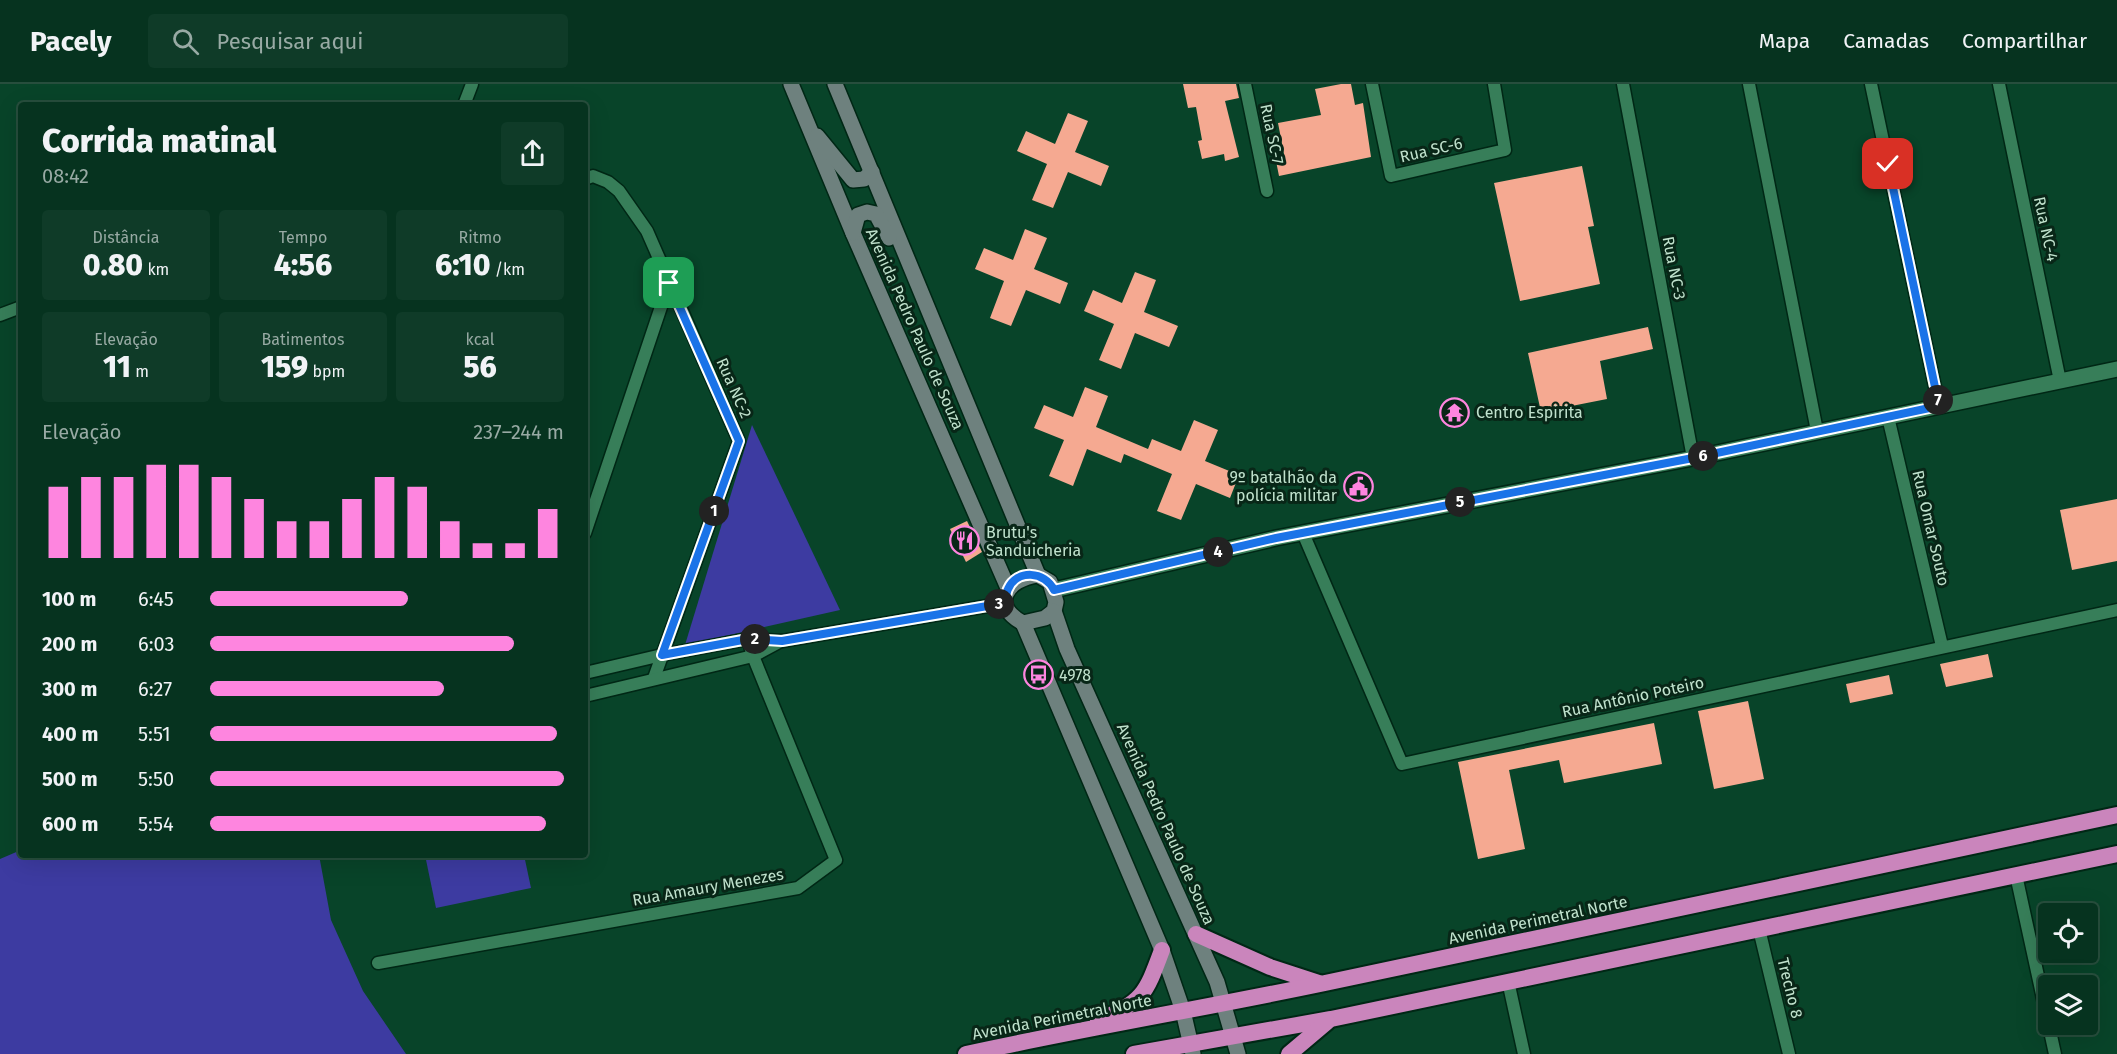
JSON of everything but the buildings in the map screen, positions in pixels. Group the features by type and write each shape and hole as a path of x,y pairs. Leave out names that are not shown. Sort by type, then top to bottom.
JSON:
{"highway":[{"name":"Avenida Perimetral Norte","path":"966,1054 1323,984 2117,815"},
{"path":"1134,1054 1192,1049 1233,1036 1331,1019 2117,854"},
{"path":"1196,934 1270,967 1323,984"},
{"path":"1074,1031 1126,1009 1139,998 1149,987 1162,950"},
{"path":"1289,1054 1331,1019"}],"main road":[{"name":"Avenida Pedro Paulo de Souza","path":"791,84 1006,595"},
{"name":"Avenida Pedro Paulo de Souza","path":"835,84 1038,574"},
{"path":"809,128 853,180 864,179 872,172"},
{"path":"853,232 858,215 867,212 876,214 891,241 901,247"},
{"path":"1023,623 1045,618 1054,611 1054,590 1050,582 1038,574 1017,579 1006,595 1012,617 1023,623 1162,950 1183,1011 1192,1049"},
{"name":"Avenida Pedro Paulo de Souza","path":"1054,611 1067,650 1196,934 1223,1003 1238,1054"}],"street":[{"path":"465,102 472,84"},
{"name":"Rua SC-7","path":"1245,84 1267,191"},
{"name":"Rua SC-6","path":"1372,84 1391,176 1505,150 1494,84"},
{"name":"Rua NC-3","path":"1623,84 1693,458"},
{"path":"1749,84 1817,431"},
{"path":"1871,84 1939,406"},
{"name":"Rua NC-4","path":"1999,84 2060,381"},
{"name":"Rua NC-2","path":"589,177 608,182 624,199 647,231 739,441 654,678"},
{"path":"588,524 669,283"},
{"path":"0,315 18,308"},
{"path":"1054,590 1303,534 1693,458 2117,369"},
{"name":"Rua Omar Souto","path":"1888,417 1942,646"},
{"name":"Rua Antônio Poteiro","path":"1303,534 1402,764 2117,610"},
{"path":"588,672 662,655 748,639 782,641 1006,595"},
{"name":"Rua Amaury Menezes","path":"378,963 798,888 836,860 748,639"},
{"path":"588,695 753,656 782,641"},
{"path":"2016,875 2055,1054"},
{"name":"Trecho 8","path":"1759,929 1789,1054"},
{"path":"1508,981 1524,1054"}],"shaded area":[{"path":"752,425 840,610 685,645"},
{"path":"18,851 18,858 320,858 331,920 363,991 406,1054 0,1054 0,859"},
{"path":"426,858 525,858 531,888 436,908"}],"place":[{"name":"Centro Espirita","path":"1455,412"},
{"name":"9º batalhão da polícia militar","path":"1358,486"},
{"name":"Brutu's Sanduicheria","path":"965,541"},
{"name":"4978","path":"1038,675"}],"route":[{"path":"669,283 739,441 662,655 748,639 782,641 864,625 1005,603 1008,588 1017,579 1038,574 1045,577 1054,590 1276,538 1693,458 1939,406 1888,164"}]}
